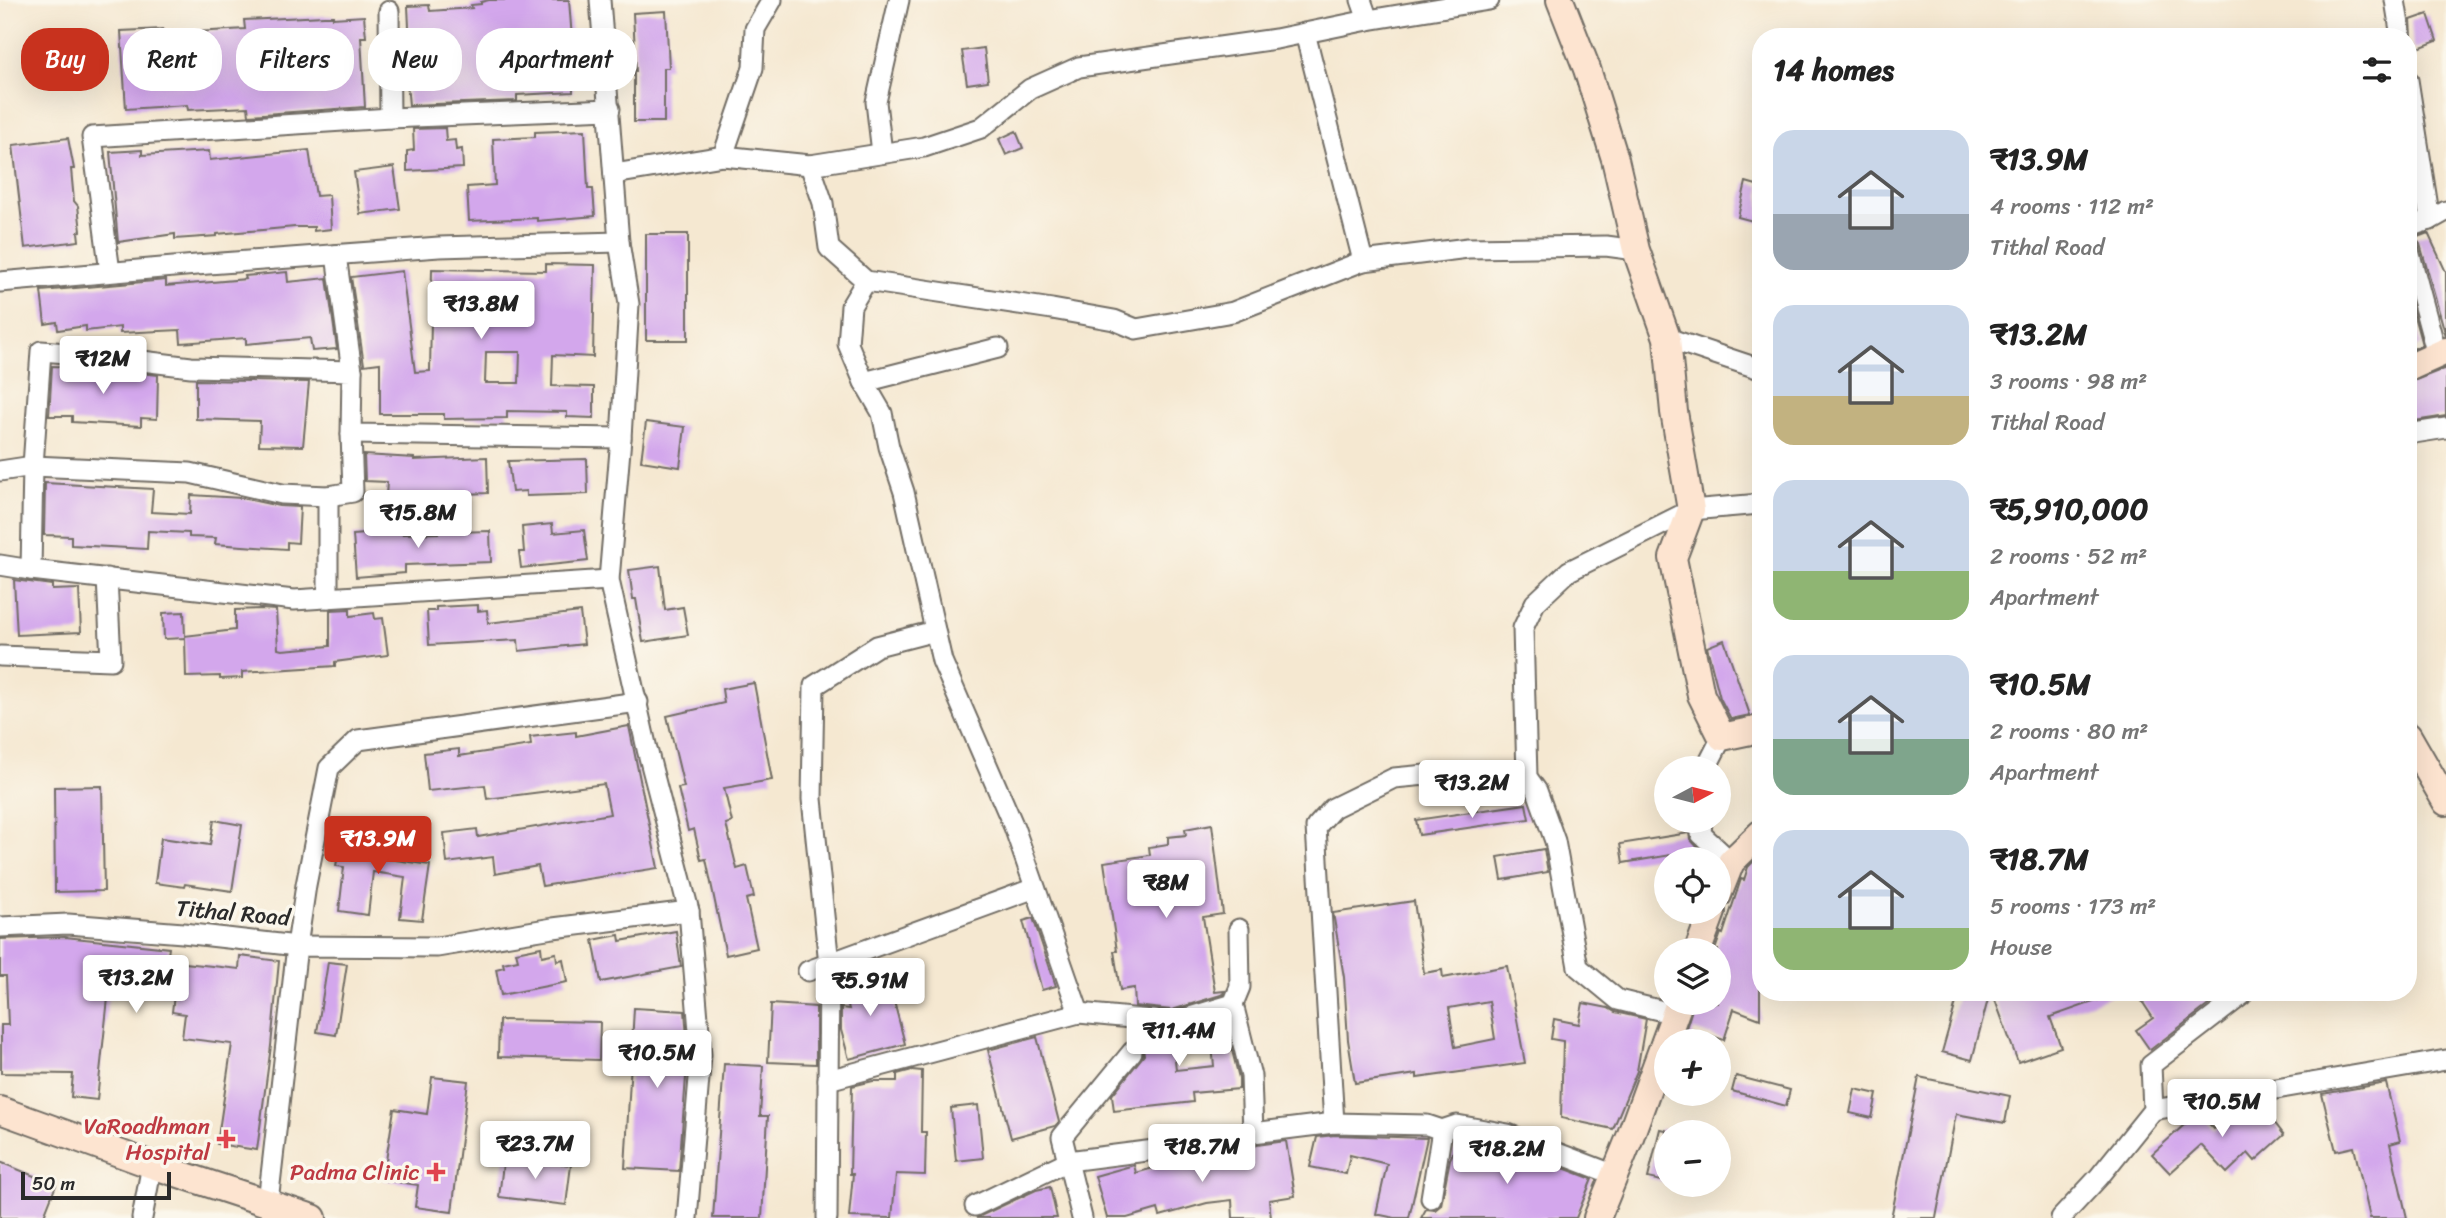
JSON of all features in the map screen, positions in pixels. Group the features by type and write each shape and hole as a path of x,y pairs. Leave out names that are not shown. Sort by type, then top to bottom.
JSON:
{"street":[{"path":"600,0 619,242 629,304 609,580 647,749 689,911 701,1055 687,1218"},
{"path":"723,156 753,68 755,29 772,0"},
{"path":"882,153 876,102 899,0"},
{"path":"1361,0 1368,20"},
{"path":"614,174 723,156 810,165 924,146 981,128 1030,89 1079,67 1172,55 1489,0"},
{"path":"1560,0 1587,69 1615,159 1636,250 1667,338 1674,412 1691,510 1673,558 1701,695 1722,737"},
{"path":"2396,0 2400,28"},
{"path":"388,11 390,118"},
{"path":"1306,33 1363,261"},
{"path":"110,272 92,137 390,118 610,109"},
{"path":"2417,120 2438,215 2417,223"},
{"path":"810,165 823,203 828,248 866,281 1114,320 1136,329 1233,312 1363,261 1468,248 1606,246 1636,250"},
{"path":"0,282 439,247 619,242"},
{"path":"0,471 33,466 190,473 282,494 328,496 353,492 352,372 336,255"},
{"path":"2417,276 2441,353 2417,364"},
{"path":"866,281 851,306 848,344 864,382 883,413 889,447 904,492 942,661 1014,827 1079,1013"},
{"path":"1667,338 1752,366"},
{"path":"864,382 998,348"},
{"path":"31,570 33,466 41,351 191,367 352,372"},
{"path":"2417,433 2446,428"},
{"path":"351,435 621,438"},
{"path":"328,496 328,598"},
{"path":"1654,1005 1618,1000 1578,967 1555,841 1537,791 1527,777 1523,628 1535,603 1569,572 1691,510 1752,505"},
{"path":"0,565 294,600 609,580"},
{"path":"0,656 111,660 107,578"},
{"path":"827,1218 830,964 812,799 814,685 877,646 935,631"},
{"name":"Tithal Road","path":"0,927 68,924 297,946 329,768 358,740 638,702"},
{"path":"1722,737 1752,731"},
{"path":"1712,756 1722,737"},
{"path":"2417,752 2446,802"},
{"path":"1334,1123 1316,827 1333,808 1394,778 1426,775 1527,777"},
{"path":"1701,833 1715,847"},
{"path":"1731,862 1752,842"},
{"path":"808,971 1035,888"},
{"path":"268,1202 297,946 437,947 553,928 689,911"},
{"path":"1239,929 1240,987 1233,1004 1251,1076 1254,1133"},
{"path":"2062,1218 2153,1110 2151,1065 2234,1001"},
{"path":"828,1080 1079,1013 1173,1022 1233,1004"},
{"path":"1597,1218 1674,1015"},
{"path":"1082,1218 1062,1137 1132,1052"},
{"path":"2153,1110 2446,1061"},
{"path":"0,1110 152,1165 313,1218"},
{"path":"975,1206 1068,1161 1241,1139 1254,1133 1334,1123 1427,1125 1443,1130 1457,1125 1508,1134 1615,1175"},
{"path":"1431,1198 1443,1130"},
{"path":"142,1218 152,1165"}],"building":[{"path":"569,0 571,28 476,28 476,91 573,92 517,95 517,101 409,105 408,91 462,91 462,28 409,28 408,6 429,5 430,11 472,8 471,5 481,2"},
{"path":"666,11 669,68 664,68 664,122 634,122 637,28 634,28 633,13"},
{"path":"2428,14 2437,41 2417,48 2417,28 2412,28 2411,20"},
{"path":"364,16 366,37 361,37 365,107 249,115 248,107 188,110 187,105 126,109 125,91 222,91 222,30 236,30 236,91 354,91 354,28 245,28 244,20"},
{"path":"121,31 123,31 123,62"},
{"path":"984,48 988,81 967,84 962,51"},
{"path":"445,128 446,141 455,140 456,150 462,149 463,168 407,171 407,151 414,150 413,129"},
{"path":"585,130 588,189 593,189 595,216 537,221 537,218 469,221 467,187 495,185 493,139 535,137 535,132"},
{"path":"1016,131 1023,148 1006,155 999,139"},
{"path":"68,138 74,169 71,169 74,201 78,206 81,231 78,232 79,241 25,248 13,145"},
{"path":"142,150 142,155 209,151 210,160 309,150 316,196 329,195 331,229 314,231 314,227 295,227 175,239 175,234 118,242 110,152"},
{"path":"394,167 400,209 360,214 354,172"},
{"path":"1746,182 1752,184 1752,221 1738,217"},
{"path":"2428,233 2446,272 2446,336 2420,244 2417,237"},
{"path":"646,234 688,234 688,340 646,340"},
{"path":"546,264 595,265 593,357 553,355 552,386 594,387 594,418 567,417 567,412 507,411 507,418 444,419 444,414 380,414 380,363 364,365 351,277 402,271 415,372 430,371 432,269 546,271","holes":["486,352 520,352 519,383 485,383"]},
{"path":"287,272 288,282 327,278 337,349 312,351 310,338 246,344 246,338 181,343 180,330 120,333 120,327 86,331 86,326 58,330 57,322 45,324 41,291 166,280 166,286 246,279 245,276"},
{"path":"2417,327 2422,345 2417,347"},
{"path":"52,366 158,375 157,419 141,418 141,426 72,422 72,416 49,416"},
{"path":"2446,368 2446,416 2417,421 2417,379"},
{"path":"196,380 309,382 303,446 259,445 260,421 196,419"},
{"path":"646,422 685,427 680,467 641,461"},
{"path":"364,455 414,460 487,457 488,493 412,498 386,496 387,482 365,481"},
{"path":"587,459 588,494 526,496 526,491 512,492 508,461"},
{"path":"45,483 153,489 151,512 190,514 191,495 242,498 279,506 300,507 298,543 287,542 287,549 215,544 216,538 189,537 189,533 148,531 147,549 71,545 71,536 44,535"},
{"path":"552,524 553,533 584,530 588,561 521,568 519,552 524,552 522,527"},
{"path":"455,525 455,532 490,531 491,562 405,565 405,573 356,577 353,535 402,531 402,534 438,533 438,526"},
{"path":"660,566 665,610 683,607 688,635 643,642 629,570"},
{"path":"14,580 52,585 52,590 79,589 81,632 17,635"},
{"path":"478,605 478,611 487,610 488,623 580,612 584,644 519,651 518,640 429,645 427,611 436,611 436,607"},
{"path":"350,609 350,616 374,613 375,619 383,618 388,655 335,662 335,666 242,672 242,678 186,677 185,638 164,639 163,613 184,612 185,636 235,630 235,610 276,610 278,649 282,650 330,646 330,610"},
{"path":"1724,640 1750,715 1731,719 1720,698 1707,647"},
{"path":"754,683 772,780 724,788 732,822 726,824 737,869 747,866 754,897 746,899 757,948 726,955 706,859 701,860 694,829 688,831 678,788 684,787 667,716 724,703 722,689"},
{"path":"629,726 658,868 542,886 538,866 495,874 493,857 447,863 444,833 477,829 478,837 610,814 604,784 487,799 485,785 428,791 424,753 459,749 459,756 531,745 530,737 576,732 576,736"},
{"path":"102,786 104,891 55,892 54,787"},
{"path":"1526,804 1529,819 1419,835 1416,820"},
{"path":"214,820 242,825 232,891 185,884 184,887 155,883 161,838 210,845"},
{"path":"1212,824 1223,914 1203,917 1215,992 1225,991 1224,994 1172,1010 1135,1006 1134,988 1120,990 1104,862 1150,855 1149,847 1168,844 1168,837 1186,835 1185,829"},
{"path":"342,833 391,841 388,859 430,865 422,920 400,918 405,877 373,872 368,915 339,911 344,867 336,866"},
{"path":"1689,833 1690,839 1697,847 1654,847 1654,858 1623,863 1620,844"},
{"path":"1544,849 1548,872 1502,880 1498,857"},
{"path":"1752,863 1752,1001 1760,1001 1760,1019 1734,1009 1728,1029 1686,1029 1690,1015 1731,1015 1731,938 1719,938 1726,924 1731,924 1731,910 1741,879 1744,880"},
{"path":"1414,901 1424,973 1442,970 1443,978 1507,966 1525,1063 1417,1078 1417,1074 1355,1083 1348,1040 1344,977 1333,913","holes":["1489,1001 1495,1039 1455,1047 1449,1008"]},
{"path":"1033,918 1056,986 1042,990 1023,921"},
{"path":"676,931 681,967 601,982 593,940 619,935 620,941"},
{"path":"65,937 169,948 167,961 239,969 240,956 279,961 257,1150 217,1144 232,1044 182,1038 185,1014 172,1012 174,995 109,989 97,1100 71,1097 73,1074 1,1073 1,1025 8,1025 6,976 0,976 0,939"},
{"path":"541,947 542,956 556,953 557,961 563,959 567,982 501,995 496,969 504,967 503,963 518,960 516,952"},
{"path":"328,962 347,964 336,1035 317,1032"},
{"path":"887,974 905,1044 849,1059 841,1030 841,1008 849,1009 843,985"},
{"path":"1956,1001 1988,1001 1972,1060 1942,1052"},
{"path":"1995,1001 2096,1001 2050,1017 2061,1047 2018,1062"},
{"path":"2142,1001 2211,1003 2150,1050 2136,1030 2153,1018"},
{"path":"1583,1003 1646,1019 1637,1071 1613,1129 1561,1118 1563,1041 1551,1039 1554,1019 1579,1024"},
{"path":"771,1004 816,1007 816,1064 768,1062"},
{"path":"634,1008 685,1011 688,1050 679,1171 625,1168"},
{"path":"1224,1019 1239,1078 1239,1089 1192,1093 1193,1102 1114,1111 1112,1095 1144,1055 1143,1047 1138,1042 1138,1031 1176,1034","holes":["1211,1035 1214,1066 1176,1070 1173,1038"]},
{"path":"499,1020 600,1022 599,1060 498,1057"},
{"path":"1037,1037 1059,1122 1055,1126 1011,1138 988,1050"},
{"path":"724,1064 763,1066 760,1116 768,1116 762,1218 713,1218"},
{"path":"912,1070 922,1071 921,1132 926,1132 925,1175 896,1174 892,1218 849,1217 853,1174 850,1174 852,1086 873,1081 897,1081 897,1074"},
{"path":"1736,1076 1790,1090 1786,1106 1732,1091"},
{"path":"432,1077 468,1081 452,1212 415,1207 418,1185 383,1180 394,1109 427,1114"},
{"path":"1919,1077 2010,1096 2005,1123 1956,1114 1936,1218 1891,1218"},
{"path":"2386,1083 2400,1141 2390,1144 2407,1218 2370,1218 2354,1147 2336,1151 2322,1094"},
{"path":"1855,1089 1877,1094 1872,1118 1850,1113"},
{"path":"2260,1104 2284,1135 2255,1161 2248,1153 2227,1173 2201,1145 2170,1173 2152,1154 2194,1116 2200,1114 2214,1129 2242,1107"},
{"path":"978,1105 983,1158 956,1161 951,1108"},
{"path":"1335,1135 1427,1138 1409,1218 1376,1214 1387,1164 1350,1155 1346,1174 1310,1167 1317,1137"},
{"path":"1460,1138 1505,1146 1557,1169 1558,1166 1592,1179 1576,1218 1421,1218 1426,1209 1435,1210 1441,1205 1450,1159"},
{"path":"1286,1141 1295,1196 1269,1200 1271,1218 1233,1218 1232,1200 1207,1203 1160,1216 1158,1209 1127,1218 1107,1218 1095,1176 1134,1165 1136,1173 1188,1158 1243,1151 1257,1145"},
{"path":"1654,1154 1654,1179 1648,1178"},
{"path":"504,1156 571,1165 566,1205 499,1197"},
{"path":"0,1162 56,1185 43,1218 0,1218"},
{"path":"1050,1187 1057,1218 976,1218 1036,1190"}],"place":[{"name":"VaRoadhman Hospital","path":"226,1139"},
{"name":"Padma Clinic","path":"436,1172"}]}
